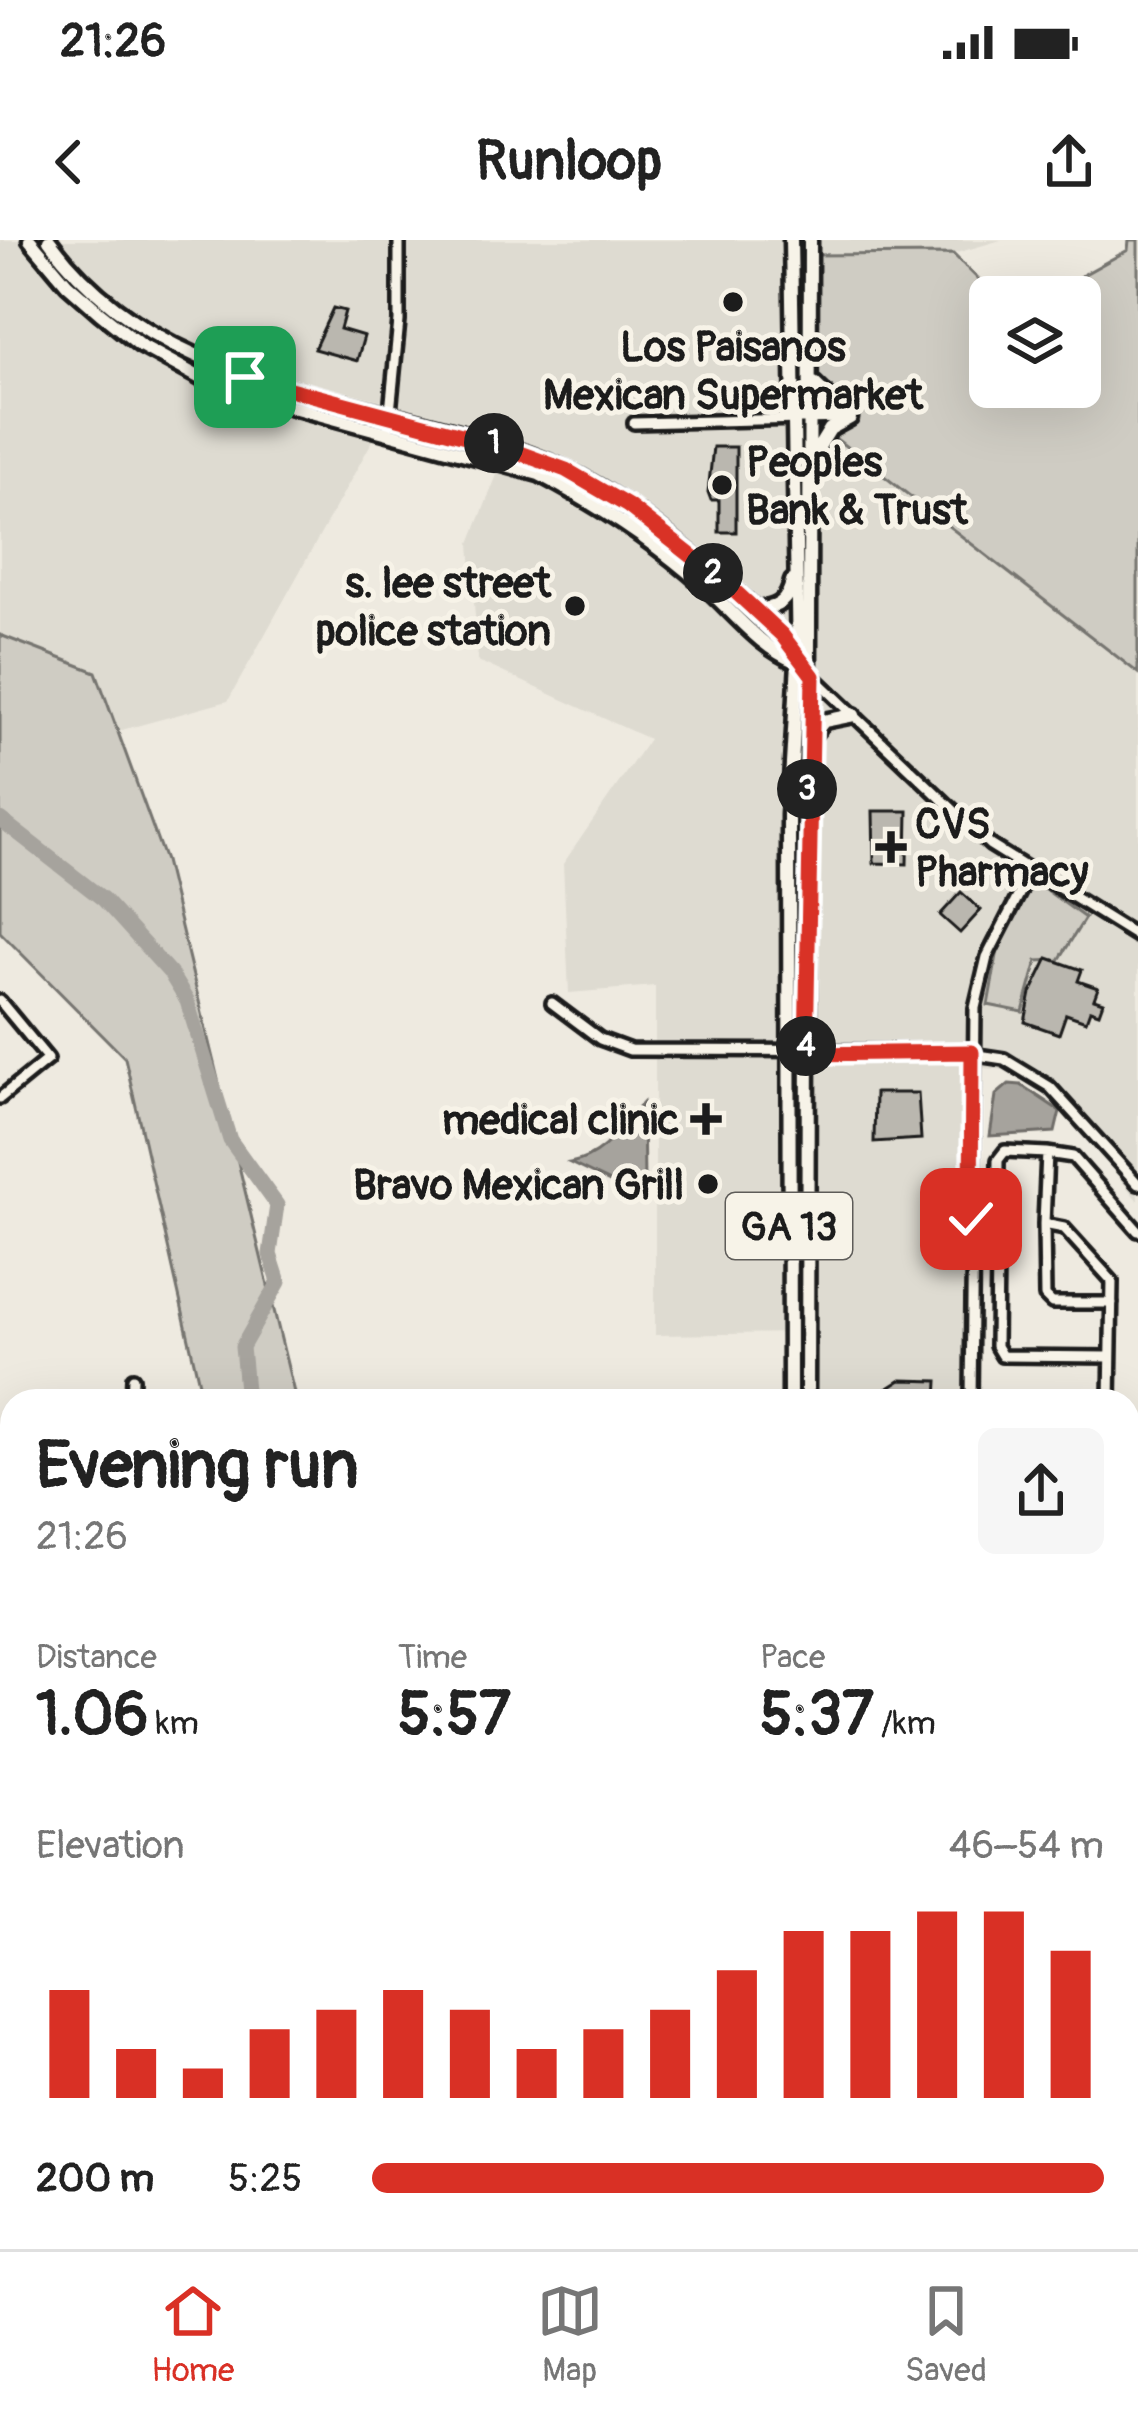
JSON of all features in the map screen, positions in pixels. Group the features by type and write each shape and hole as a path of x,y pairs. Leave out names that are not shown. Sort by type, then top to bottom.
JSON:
{"main road":[{"path":"31,240 67,284 100,313 190,373 265,403 539,474 585,498 702,584 774,653 798,662"},
{"path":"49,240 91,285 167,340 245,377 566,470 628,506 754,609 782,635 813,676"},
{"name":"GA 13","path":"790,1389 788,815 798,662 791,240"},
{"name":"GA 13","path":"807,1389 808,748 813,676 810,240"},
{"path":"811,376 821,396 850,418 830,429 811,461"},
{"path":"754,609 772,610 782,603 794,562"},
{"path":"808,748 824,721 854,716"}],"street":[{"path":"388,432 399,240"},
{"path":"634,423 850,418"},
{"path":"813,676 963,821 1030,873 1138,938"},
{"path":"971,1389 972,1052 977,993 987,957 1030,873"},
{"path":"0,1001 48,1059 0,1098"},
{"path":"552,1003 616,1048 806,1054 972,1052 1028,1070 1071,1106 1138,1184"},
{"path":"1110,1357 1002,1356 996,1346 998,1160 1005,1150 1072,1157 1138,1231"},
{"path":"1047,1153 1045,1296 1052,1303 1112,1304"},
{"path":"1044,1224 1064,1228 1112,1281 1110,1389"},
{"path":"133,1378 133,1389"}],"shaded area":[{"path":"0,240 1001,240 953,254 810,255 1068,617 1138,673 1138,1201 1034,1073 963,1066 971,1389 800,1389 797,1333 655,1335 655,986 569,993 563,864 649,739 478,661 470,543 504,457 426,427 384,420 228,701 118,731 96,672 0,635"},
{"path":"1129,240 1138,240 1138,673 808,417 809,255 953,254 975,276 969,276 969,408 1101,408 1101,276 1081,276 1128,250"},
{"path":"0,635 96,672 165,861 293,1389 200,1389 125,1058 0,932"},
{"path":"1042,887 1085,918 1059,960 1037,961 1023,1012 988,1005 998,950 1029,891"},
{"path":"1009,1084 1021,1085 1060,1111 1055,1132 990,1136 996,1095"},
{"path":"643,1103 644,1183 614,1184 570,1163 602,1148"}],"building":[{"path":"333,308 345,311 340,329 364,336 357,361 314,349"},
{"name":"Peoples Bank & Trust","path":"713,447 736,447 736,532 719,532 719,500 711,500 708,492"},
{"name":"CVS Pharmacy","path":"873,811 908,811 907,864 874,863"},
{"path":"961,892 981,910 960,933 940,915"},
{"path":"1048,958 1082,970 1078,981 1098,988 1094,999 1103,1002 1099,1013 1090,1010 1086,1021 1066,1014 1059,1034 1025,1022 1031,993"},
{"path":"875,1093 918,1093 921,1139 874,1142"},
{"path":"901,1380 938,1381 938,1389 887,1389"}],"waterway":[{"path":"0,819 103,899 170,973 187,1001 230,1140 277,1205 270,1254 279,1282 242,1347 246,1389"}],"place":[{"name":"Los Paisanos Mexican Supermarket","path":"733,302"},
{"name":"Peoples Bank & Trust","path":"722,485"},
{"name":"s. lee street police station","path":"575,606"},
{"name":"CVS Pharmacy","path":"891,847"},
{"name":"medical clinic","path":"706,1119"},
{"name":"Bravo Mexican Grill","path":"708,1184"}],"route":[{"path":"245,377 495,444 566,470 628,506 726,583 782,635 813,676 806,1054 972,1052 971,1219"}]}
